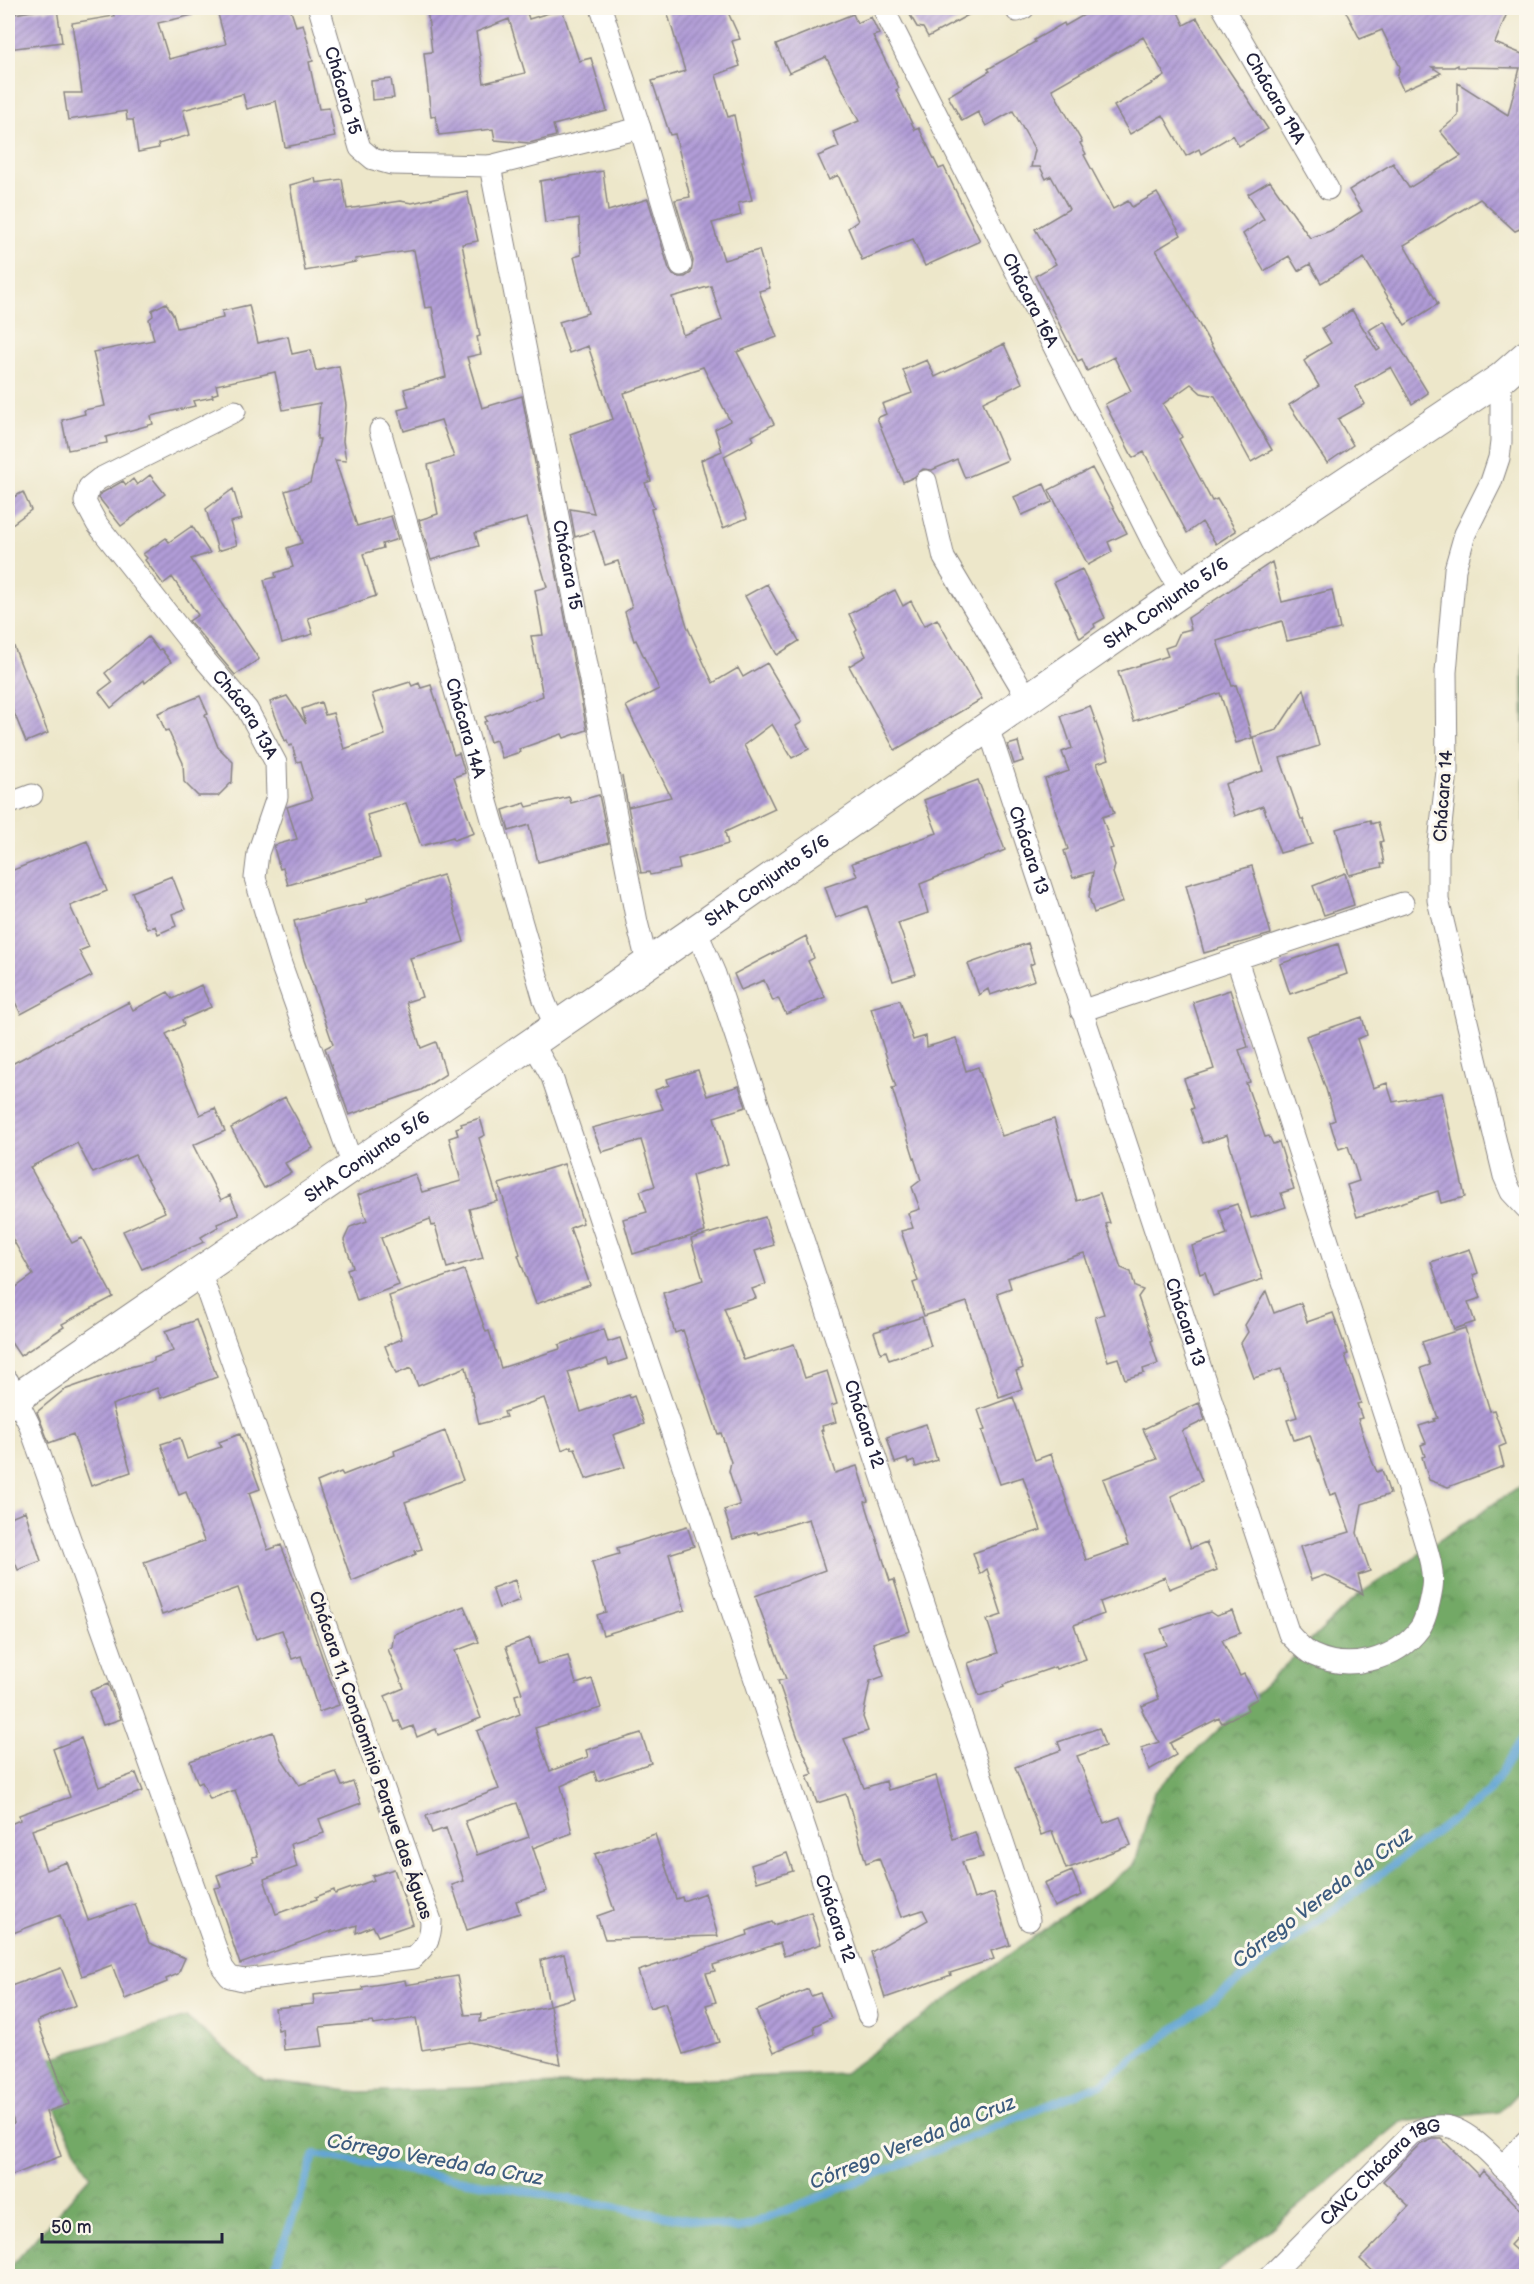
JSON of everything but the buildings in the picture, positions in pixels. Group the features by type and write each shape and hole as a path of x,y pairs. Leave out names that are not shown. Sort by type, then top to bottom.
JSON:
{"street":[{"name":"Chácara 15","path":"319,8 360,148 373,159 391,164 490,166 640,128"},
{"path":"601,8 681,265"},
{"name":"Chácara 16A","path":"883,8 1156,549 1181,592"},
{"name":"Chácara 19A","path":"1223,8 1328,189"},
{"name":"Chácara 15","path":"490,166 637,922 647,962"},
{"name":"SHA Conjunto 5/6","path":"15,1401 203,1282 353,1166 1181,592 1501,378 1527,356"},
{"name":"Chácara 14","path":"1501,378 1502,442 1499,458 1491,482 1465,534 1455,569 1446,672 1447,771 1438,852 1438,900 1504,1176 1511,1192 1527,1208"},
{"name":"Chácara 13A","path":"235,411 99,479 89,487 85,502 104,533 194,647 247,709 276,763 277,796 258,853 255,878 282,964 353,1166"},
{"name":"Chácara 14A","path":"380,430 544,1000 543,1034"},
{"path":"926,481 944,558 1028,699"},
{"name":"Chácara 13","path":"987,727 1289,1634 1312,1655 1339,1663 1369,1662 1402,1647 1421,1626 1432,1586 1429,1562 1420,1526 1237,960"},
{"path":"8,804 32,795"},
{"path":"1081,1011 1403,903"},
{"name":"Chácara 12","path":"696,930 715,974 1029,1920"},
{"name":"Chácara 12","path":"543,1034 552,1077 868,2015"},
{"name":"Chácara 11, Condomínio Parque das Águas","path":"15,1401 223,1968 230,1977 243,1980 413,1958 425,1947 431,1937 432,1921 203,1282"},
{"name":"CAVC Chácara 18G","path":"1270,2277 1411,2134 1424,2127 1444,2125 1464,2133 1527,2193"},
{"path":"1502,2167 1527,2141"}],"green space":[{"path":"1526,570 1526,915 1522,575"},
{"path":"1526,1482 1526,2084 1499,2112 1401,2122 1213,2276 8,2276 8,2270 90,2176 32,2064 186,2017 264,2081 360,2092 844,2073 1135,1864 1154,1792 1358,1595"}],"waterway":[{"name":"Córrego Vereda da Cruz","path":"272,2276 315,2154 739,2229 1101,2084 1488,1793 1526,1733"}]}
